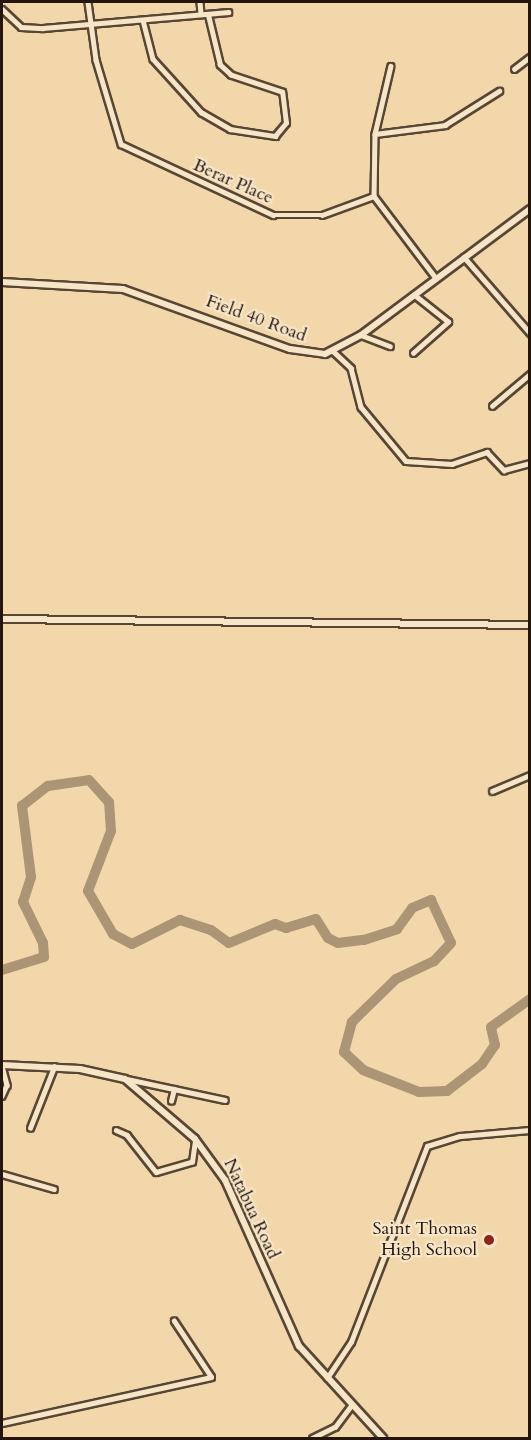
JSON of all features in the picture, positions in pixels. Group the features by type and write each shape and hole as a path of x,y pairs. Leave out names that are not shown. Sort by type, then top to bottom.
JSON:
{"street":[{"path":"88,2 90,25"},
{"path":"200,2 201,14"},
{"path":"2,9 21,27 90,25 228,12"},
{"path":"143,20 153,59 201,112 230,129 275,136 286,123 288,104 282,92 231,75 220,65 208,15"},
{"name":"Berar Place","path":"90,25 120,144 273,215 322,215 374,196"},
{"path":"514,69 530,57"},
{"path":"391,66 375,134 374,196 436,278"},
{"path":"375,134 445,125 499,91"},
{"name":"Field 40 Road","path":"2,282 123,289 310,355 333,351 361,335 530,209"},
{"path":"464,257 530,333"},
{"path":"413,353 448,322 414,295"},
{"path":"361,335 390,346"},
{"path":"333,351 351,368 361,407 406,461 452,464 487,452 504,470 530,463"},
{"path":"492,406 530,374"},
{"path":"2,619 530,625"},
{"path":"492,791 530,774"},
{"path":"2,1096 7,1085 2,1066 54,1067 125,1078 225,1100"},
{"path":"30,1128 54,1067"},
{"name":"Natabua Road","path":"125,1078 195,1139 225,1180 286,1324 326,1380 350,1407 383,1438"},
{"path":"171,1101 174,1089"},
{"path":"326,1380 351,1342 427,1146 460,1136 530,1130"},
{"path":"116,1131 127,1135 156,1172 192,1162 195,1139"},
{"path":"2,1174 54,1189"},
{"path":"2,1423 212,1377 174,1321"},
{"path":"312,1438 335,1426 350,1407"}],"waterway":[{"path":"2,970 44,957 43,943 23,902 31,877 22,806 48,786 89,780 109,802 111,831 88,891 113,934 132,944 180,920 211,930 229,943 275,924 286,928 316,919 328,938 338,943 364,940 397,929 412,908 431,900 451,943 434,961 396,979 352,1022 344,1052 363,1070 419,1092 447,1091 482,1064 495,1045 491,1027 530,999"}],"place":[{"name":"Saint Thomas High School","path":"489,1240"}]}
